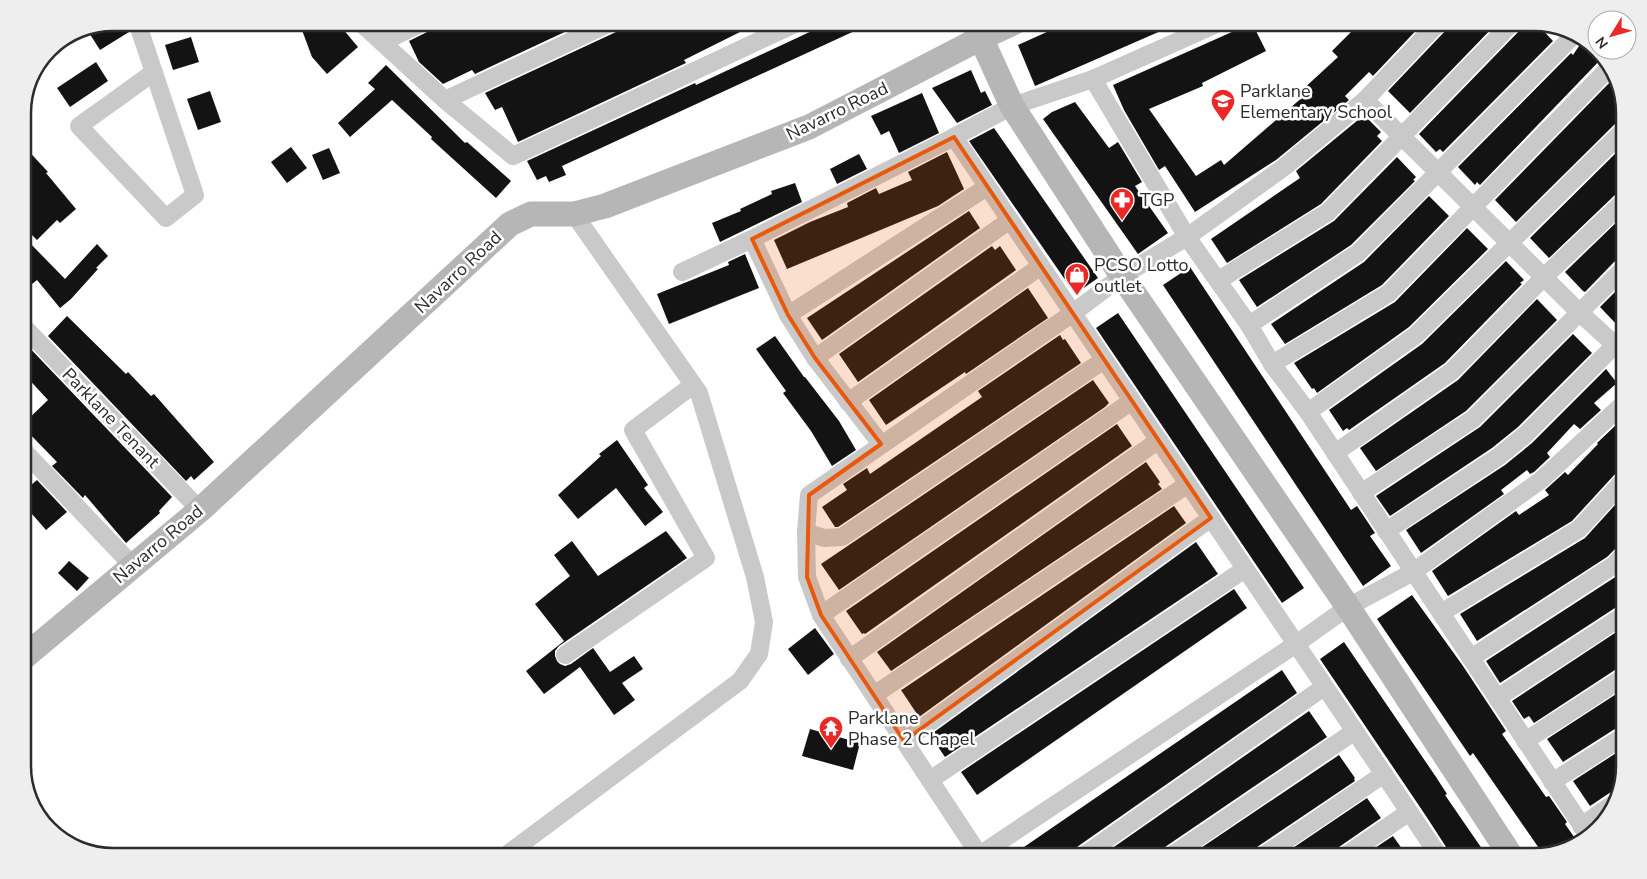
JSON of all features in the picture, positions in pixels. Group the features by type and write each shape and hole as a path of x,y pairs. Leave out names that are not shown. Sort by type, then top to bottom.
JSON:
{"street":[{"path":"140,31 154,72 195,195 166,218 79,126 154,72"},
{"path":"370,31 445,100 513,156 780,31"},
{"path":"383,42 406,31"},
{"path":"445,100 593,31"},
{"name":"Navarro Road","path":"31,651 200,510 510,224 531,214 574,214 605,206 809,127 976,31"},
{"path":"978,31 1012,106 1122,276 1348,608 1506,848"},
{"path":"682,272 752,239 1012,106 1093,79 1200,31"},
{"path":"974,848 874,695 848,659 821,615 807,577 806,532 809,495 1073,313 1122,276 1187,236 1283,168 1365,100 1430,31"},
{"path":"1219,280 1328,212 1504,31"},
{"path":"1249,325 1358,254 1569,40"},
{"path":"1272,364 1389,293 1605,73"},
{"path":"1093,79 1187,236 1249,325 1272,364 1308,412 1584,830"},
{"path":"1365,100 1579,312 1616,341"},
{"path":"954,137 1433,848"},
{"path":"1308,412 1416,335 1616,138"},
{"path":"788,315 987,187"},
{"path":"1335,453 1452,371 1544,277 1616,209"},
{"path":"516,848 740,681 759,654 764,622 758,590 699,393 574,214"},
{"path":"815,358 1010,220"},
{"path":"752,239 788,315 815,358 881,444"},
{"path":"848,402 1041,266"},
{"path":"1361,493 1473,419 1616,276"},
{"name":"Parklane Tenant","path":"31,334 200,510"},
{"path":"1386,531 1512,446 1616,350"},
{"path":"806,532 824,538 842,537 1104,360"},
{"path":"565,655 706,558 633,430 693,385"},
{"path":"821,615 1132,401"},
{"path":"991,848 1348,608 1413,572 1541,480 1616,410"},
{"path":"848,659 1159,440"},
{"path":"31,458 132,565"},
{"path":"874,695 1188,484"},
{"path":"1441,613 1579,529 1616,489"},
{"path":"904,741 1211,518"},
{"path":"1471,658 1616,563"},
{"path":"930,780 1245,569"},
{"path":"1497,698 1616,620"},
{"path":"1525,740 1616,682"},
{"path":"1094,848 1324,687"},
{"path":"1184,848 1354,731"},
{"path":"1552,782 1616,741"},
{"path":"1275,848 1384,774"},
{"path":"1357,848 1409,812"}],"highlighted area":[{"path":"954,137 1211,518 904,741 821,615 807,577 809,495 881,444 815,358 788,315 752,239"}],"building":[{"path":"129,31 129,32 100,50 90,35 102,32"},
{"path":"302,31 345,31 358,47 327,74 312,57"},
{"path":"429,31 567,31 475,74 472,70 443,84 419,62 409,41"},
{"path":"742,31 684,60 686,63 518,142 502,107 495,110 485,93 616,32"},
{"path":"812,31 854,31 562,166 566,175 549,182 546,176 537,180 527,161 695,83 696,85"},
{"path":"1049,31 1161,31 1035,86 1018,45"},
{"path":"1234,31 1256,31 1266,51 1202,83 1203,86 1149,109 1196,176 1221,160 1224,165 1304,96 1300,92 1338,57 1332,51 1352,31 1416,31 1373,76 1369,72 1345,96 1349,100 1276,160 1195,212 1165,166 1159,170 1124,110 1113,85"},
{"path":"1445,31 1489,31 1410,113 1388,91"},
{"path":"1519,31 1545,32 1553,41 1443,152 1440,149 1436,152 1419,134"},
{"path":"191,37 199,62 173,70 165,45"},
{"path":"1579,45 1587,51 1587,60 1596,60 1598,62 1480,185 1477,182 1475,185 1458,167 1571,53 1573,55"},
{"path":"96,62 108,81 70,107 57,88"},
{"path":"386,65 465,143 467,142 511,181 496,198 431,139 432,137 392,100 350,137 338,123 375,89 368,83"},
{"path":"971,70 981,93 985,91 992,105 957,123 932,88"},
{"path":"1609,83 1616,108 1616,123 1516,222 1495,200"},
{"path":"210,91 221,122 198,130 187,99"},
{"path":"922,93 939,133 899,153 889,131 881,135 871,116"},
{"path":"1075,102 1109,148 1118,142 1142,182 1135,186 1168,233 1138,254 1043,119 1052,112"},
{"path":"1364,115 1381,132 1377,136 1382,141 1321,204 1227,263 1211,239 1300,178 1296,171"},
{"path":"994,128 1098,278 1075,294 969,141"},
{"path":"291,147 307,168 287,183 271,162"},
{"path":"329,148 340,173 323,180 312,155"},
{"path":"947,152 964,189 938,206 787,269 774,240 810,222 848,207 847,203 876,188 879,194 912,180 908,172"},
{"path":"1616,153 1616,194 1549,258 1530,238"},
{"path":"31,154 48,172 46,173 76,209 60,223 57,220 37,240 31,234"},
{"path":"859,154 867,169 837,184 830,169"},
{"path":"1397,157 1416,177 1413,180 1415,181 1351,245 1257,307 1239,280 1334,221"},
{"path":"795,183 802,202 720,242 712,223 741,211 740,209 772,194 771,191"},
{"path":"1429,196 1449,216 1382,285 1285,344 1271,324 1364,262"},
{"path":"969,211 980,228 822,340 807,318"},
{"path":"1616,223 1616,260 1585,292 1565,272"},
{"path":"1467,228 1488,249 1409,327 1317,393 1314,388 1312,389 1294,363 1395,302"},
{"path":"31,244 65,279 97,244 108,256 71,299 60,308 37,280 32,284"},
{"path":"992,246 995,250 1000,246 1016,270 858,382 839,354"},
{"path":"745,254 759,288 669,324 657,294 729,265 728,262"},
{"path":"1506,261 1524,280 1520,283 1522,284 1445,363 1349,430 1347,428 1343,431 1329,410 1422,344"},
{"path":"1190,267 1351,510 1357,506 1375,533 1370,536 1391,566 1363,586 1163,285"},
{"path":"1028,288 1048,318 966,374 965,372 886,425 869,400"},
{"path":"1616,291 1616,324 1600,307"},
{"path":"1537,299 1557,320 1466,411 1376,471 1360,448 1458,380"},
{"path":"1118,313 1304,588 1282,603 1096,328"},
{"path":"67,316 126,374 128,372 151,396 154,394 214,462 194,480 191,476 186,481 48,336"},
{"path":"1573,334 1592,353 1518,427 1492,448 1390,516 1376,496 1480,427"},
{"path":"1060,335 1063,340 1065,339 1081,363 838,527 835,527 822,507 847,490 843,484 867,468 870,474 982,397 978,391"},
{"path":"775,336 839,421 856,450 832,466 811,431 783,393 786,391 756,349"},
{"path":"31,349 172,497 159,511 160,513 126,543 85,495 83,498 52,466 57,462 31,435 31,416 48,400 31,382"},
{"path":"1606,369 1616,384 1594,403 1601,410 1580,429 1574,424 1547,453 1550,457 1534,472 1530,474 1527,470 1501,490 1504,494 1421,553 1406,530 1505,465 1532,443"},
{"path":"1093,380 1109,403 1105,407 839,590 821,564"},
{"path":"1117,424 1132,446 865,634 862,634 846,611"},
{"path":"1616,425 1616,473 1572,521 1448,596 1432,571 1516,511 1519,515 1549,495 1545,490 1565,472 1568,475"},
{"path":"617,440 648,485 644,488 663,512 645,526 616,488 578,519 558,495 601,456 599,454"},
{"path":"1146,462 1160,482 1158,484 1162,489 891,671 877,652"},
{"path":"37,480 67,512 46,530 31,515 31,485"},
{"path":"1616,504 1616,548 1607,557 1477,641 1460,614 1585,538"},
{"path":"1174,506 1186,523 919,717 901,690"},
{"path":"666,531 687,558 559,646 555,651 557,661 565,666 571,664 593,648 610,672 634,656 643,669 622,683 635,700 614,715 580,667 544,694 526,671 564,641 535,604 570,576 554,555 572,541 598,576"},
{"path":"1196,542 1218,574 945,757 930,735"},
{"path":"69,561 89,578 77,591 58,573"},
{"path":"1616,577 1616,607 1500,683 1486,661"},
{"path":"1234,589 1247,608 977,795 961,772"},
{"path":"1412,595 1463,666 1506,731 1502,734 1546,797 1549,796 1567,822 1565,824 1574,837 1555,845 1539,848 1473,753 1470,756 1377,619"},
{"path":"815,628 834,654 808,675 788,649"},
{"path":"1616,632 1616,669 1534,723 1529,716 1524,719 1512,701"},
{"path":"1344,642 1436,777 1447,794 1445,795 1481,848 1447,848 1320,659"},
{"path":"1282,670 1297,693 1076,848 1023,848"},
{"path":"1616,694 1616,728 1563,762 1547,739"},
{"path":"1309,711 1327,737 1164,848 1112,848"},
{"name":"Parklane Phase 2 Chapel","path":"810,729 860,743 853,770 802,756"},
{"path":"1616,753 1615,777 1611,792 1590,806 1573,781"},
{"path":"1339,755 1355,778 1355,781 1256,848 1201,848"},
{"path":"1367,798 1381,818 1338,848 1293,848"},
{"path":"1393,836 1401,848 1375,848"}],"place":[{"name":"Parklane Elementary School","path":"1223,122"},
{"name":"TGP","path":"1122,221"},
{"name":"PCSO Lotto outlet","path":"1077,296"},
{"name":"Parklane Phase 2 Chapel","path":"831,749"}]}
